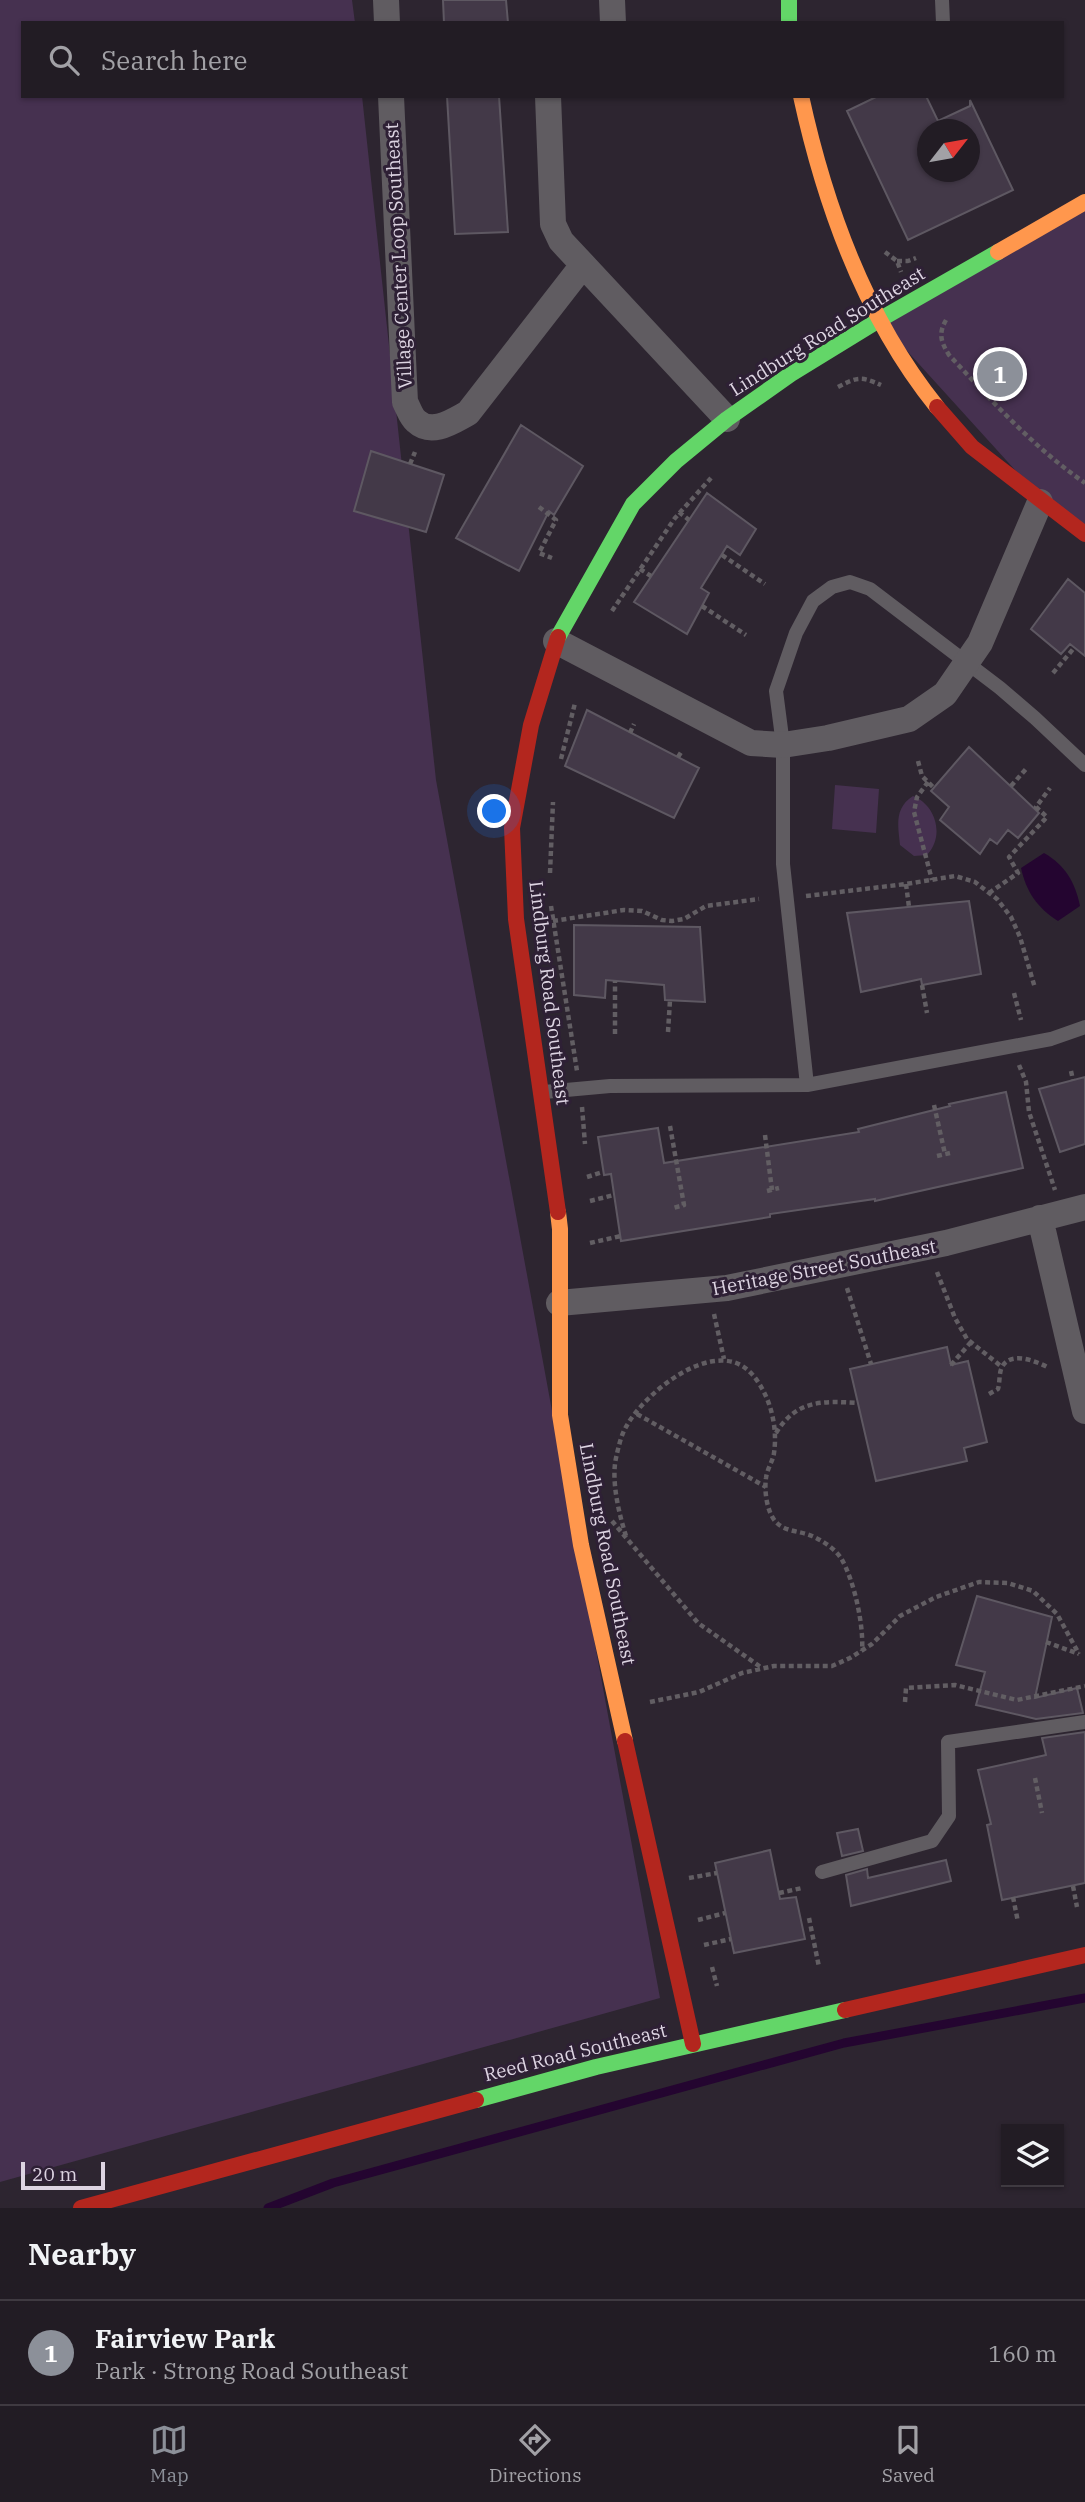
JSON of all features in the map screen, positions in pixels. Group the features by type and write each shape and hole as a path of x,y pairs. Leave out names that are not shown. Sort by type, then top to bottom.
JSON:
{"street":[{"path":"386,0 387,21"},
{"path":"612,0 613,21"},
{"path":"789,0 789,21"},
{"name":"Village Center Loop Southeast","path":"391,98 405,402 416,422 429,428 446,425 467,413 583,265"},
{"path":"548,98 553,224 561,241 727,419"},
{"path":"802,98 821,175 848,250 879,320 922,385 965,441 1040,502 1085,534"},
{"name":"Lindburg Road Southeast","path":"693,2044 581,1545 560,1415 560,1229 516,919 512,828 531,725 556,641 634,504 676,461 727,419 791,374 879,320 1085,202"},
{"path":"556,641 751,743 783,745 828,738 909,719 945,694 980,643 1040,502"},
{"name":"Heritage Street Southeast","path":"559,1303 709,1290 928,1247 1048,1208 1085,1207"},
{"path":"1048,1208 1083,1401"},
{"name":"Reed Road Southeast","path":"81,2208 596,2067 1085,1955"}],"lane":[{"path":"942,0 943,21"},
{"path":"807,1085 783,864 783,745 776,691 796,634 813,601 832,587 850,582 870,589 967,662 1035,718 1085,765"},
{"path":"541,1092 610,1086 807,1085 1051,1039 1085,1027"},
{"path":"822,1872 932,1841 949,1816 948,1742 1085,1722"}],"path":[{"path":"954,312 941,329 941,341 949,355 1019,430 1053,461 1085,484"},
{"path":"831,391 850,380 864,377 881,386"},
{"path":"410,464 415,452"},
{"path":"608,617 679,512 712,477"},
{"path":"539,507 556,520 539,553 552,558"},
{"path":"679,512 689,520"},
{"path":"722,555 765,584"},
{"path":"640,569 651,576"},
{"path":"702,606 746,635"},
{"path":"1053,673 1074,648"},
{"path":"559,765 578,691 591,659"},
{"path":"630,733 634,724"},
{"path":"678,757 682,751"},
{"path":"918,761 922,776 934,788"},
{"path":"1011,786 1026,769"},
{"path":"928,782 917,797 914,812 932,880"},
{"path":"989,893 1017,873 1009,857 1047,817 1036,807 1050,788"},
{"path":"549,884 553,790"},
{"path":"798,897 955,876 975,882 1012,917 1035,988"},
{"path":"905,884 909,907"},
{"path":"550,897 580,1088 585,1151"},
{"path":"553,921 624,910 642,911 662,920 672,921 684,919 706,906 759,899"},
{"path":"615,981 615,1034"},
{"path":"922,985 927,1013"},
{"path":"1014,993 1021,1020"},
{"path":"668,1032 670,1000"},
{"path":"1016,1055 1026,1082 1029,1112 1048,1208"},
{"path":"1071,1071 1073,1080"},
{"path":"934,1105 948,1154 937,1156"},
{"path":"670,1126 684,1205 673,1208"},
{"path":"765,1135 769,1190 779,1188"},
{"path":"586,1164 586,1202 614,1195"},
{"path":"586,1177 603,1172"},
{"path":"586,1234 586,1244 621,1236"},
{"path":"928,1247 955,1318 971,1342 1002,1367"},
{"path":"839,1265 871,1364"},
{"path":"709,1290 724,1359"},
{"path":"951,1365 971,1342"},
{"path":"989,1394 998,1389 1002,1367 1007,1362 1020,1358 1056,1372 1083,1401"},
{"path":"626,1536 618,1511 615,1459 626,1427 669,1381 698,1366 724,1359 739,1363 752,1374 773,1416 776,1434 774,1455 766,1477 771,1513 777,1523 786,1529 810,1534 827,1544 839,1556 860,1614 862,1651"},
{"path":"776,1434 786,1421 805,1406 819,1401 858,1403"},
{"path":"637,1414 766,1486"},
{"path":"611,1520 698,1623 763,1669"},
{"path":"649,1702 699,1692 743,1673 774,1666 832,1666 872,1644 900,1616 936,1597 979,1582 1008,1583 1033,1591 1057,1614 1079,1654 1046,1642"},
{"path":"905,1702 906,1688 955,1685 1017,1700 1085,1686"},
{"path":"1035,1778 1042,1813"},
{"path":"688,1879 717,1873"},
{"path":"1073,1886 1077,1907"},
{"path":"779,1893 802,1888"},
{"path":"1013,1897 1018,1922"},
{"path":"697,1920 725,1913"},
{"path":"809,1917 819,1967"},
{"path":"703,1945 731,1939"}],"shaded area":[{"path":"0,0 352,0 355,21 21,21 21,98 362,98 436,780 660,1998 0,2182"},
{"path":"1085,202 1085,534 1054,513 879,320"},
{"path":"835,785 879,789 876,833 832,829"},
{"path":"913,796 927,806 937,830 933,847 927,855 914,856 900,845 900,812"},
{"path":"1044,853 1068,875 1080,906 1058,921 1034,898 1021,868"}],"building":[{"path":"443,0 506,0 508,21 444,21"},
{"path":"447,98 499,98 508,232 455,234"},
{"path":"874,98 927,98 937,119 917,119 917,182 980,182 980,121 1013,190 908,240 847,111"},
{"path":"970,100 979,119 942,119 970,106"},
{"path":"521,425 583,466 554,515 549,511 519,571 456,538"},
{"path":"371,451 444,475 426,532 354,511"},
{"path":"707,493 756,529 740,555 727,546 701,588 709,593 687,634 634,602"},
{"path":"1068,579 1085,593 1085,656 1070,644 1061,654 1031,629"},
{"path":"587,710 699,768 674,818 565,766"},
{"path":"969,747 1039,813 1018,838 1008,830 997,844 990,839 980,854 940,820 949,807 931,791"},
{"path":"969,901 981,974 922,985 921,979 861,992 847,913"},
{"path":"574,925 700,927 705,1002 665,1000 664,985 606,980 605,998 574,995"},
{"path":"1085,1077 1085,1144 1060,1152 1039,1089"},
{"path":"1006,1092 1023,1168 875,1201 770,1214 770,1217 621,1241 611,1174 604,1175 598,1137 658,1128 664,1163 859,1132 858,1129 950,1106 949,1104"},
{"path":"947,1347 951,1365 968,1361 987,1442 964,1448 967,1461 876,1481 850,1369"},
{"path":"977,1596 1052,1617 1035,1698 1077,1688 1083,1713 1036,1719 976,1705 985,1672 956,1665"},
{"path":"1085,1732 1085,1883 1002,1900 987,1825 991,1824 978,1770 1046,1755 1042,1738"},
{"path":"858,1829 863,1851 842,1856 837,1833"},
{"path":"770,1850 780,1899 796,1897 805,1939 734,1953 715,1863"},
{"path":"946,1860 951,1881 851,1906 846,1875 867,1869 868,1878"}],"waterway":[{"path":"268,2208 333,2183 844,2043 1085,1998"}],"traffic: fast":[{"path":"789,0 789,21"},
{"path":"558,637 633,504 676,461 727,419 791,374 998,252"},
{"path":"476,2100 596,2067 845,2010"}],"traffic: slow":[{"path":"801,98 822,178 851,259 889,336 911,373 937,407"},
{"path":"998,252 1085,202"},
{"path":"558,1212 560,1415 581,1545 625,1741"}],"traffic: jam":[{"path":"937,407 972,447 1085,534"},
{"path":"558,637 531,725 512,828 516,919 558,1212"},
{"path":"625,1741 693,2044"},
{"path":"845,2010 1085,1955"},
{"path":"81,2208 476,2100"}],"place":[{"name":"Fairview Park","path":"1000,374"}]}
